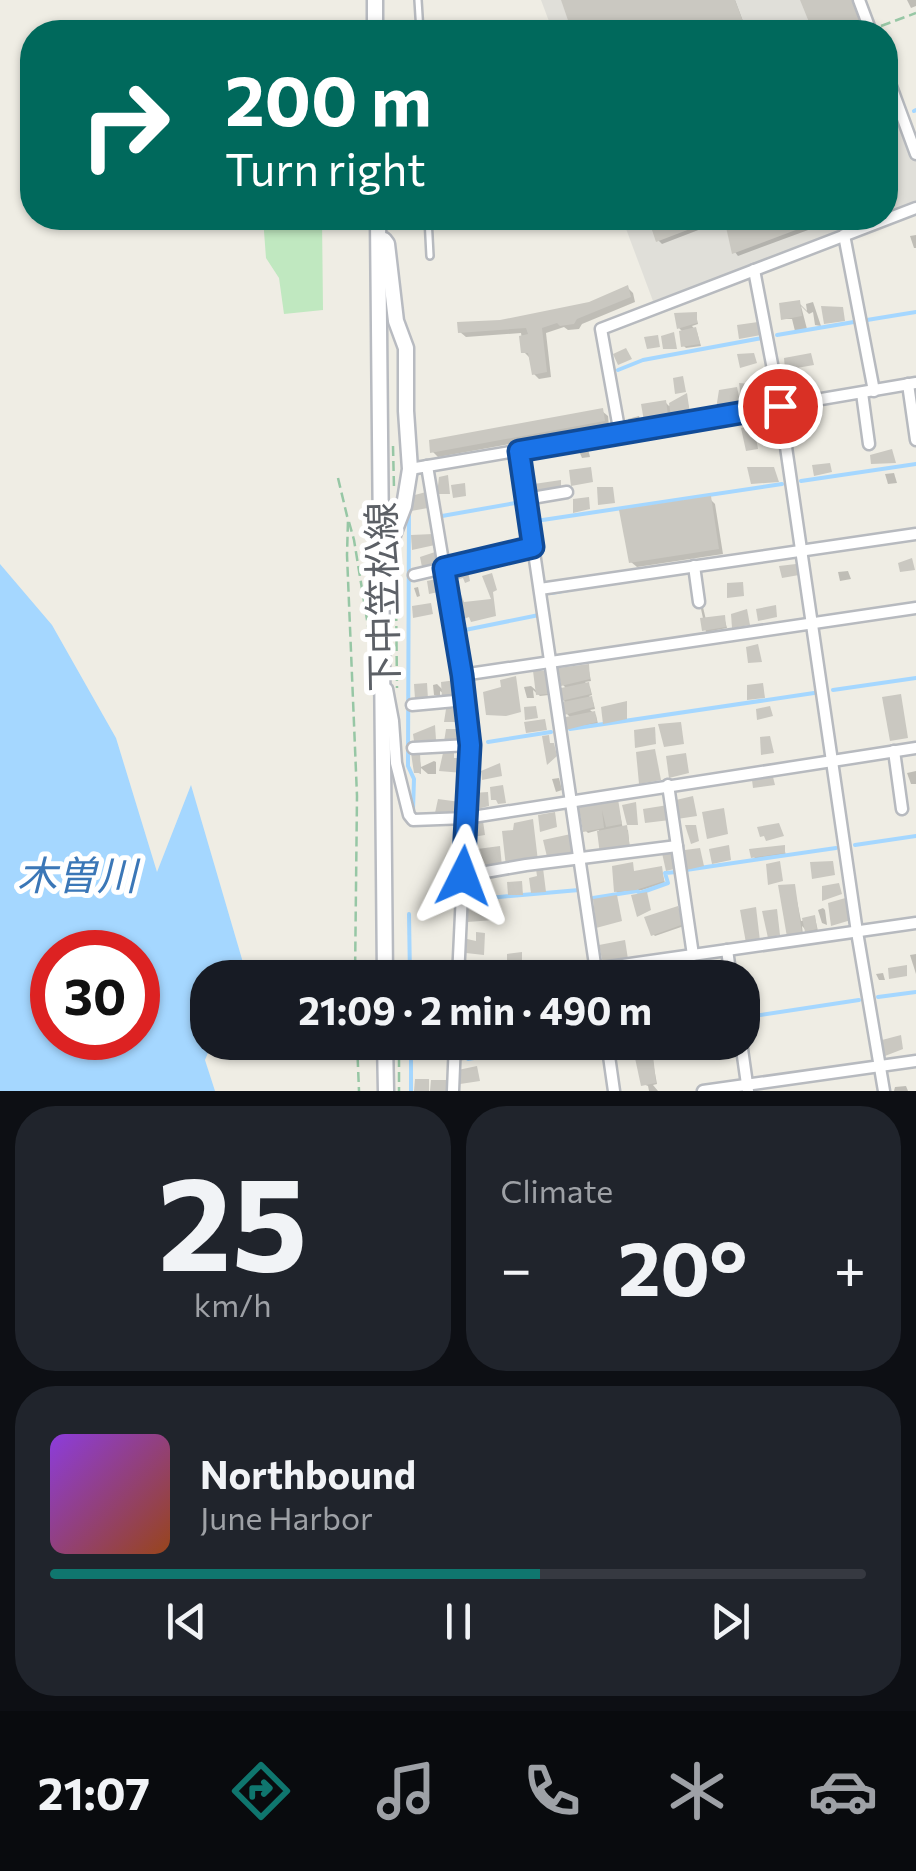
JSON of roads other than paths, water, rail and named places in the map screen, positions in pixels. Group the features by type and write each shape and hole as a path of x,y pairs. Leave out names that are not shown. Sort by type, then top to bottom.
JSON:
{"main road":[{"name":"下中笠松線","path":"378,230 384,960"},
{"path":"380,230 386,244 396,321 406,348 410,469 404,506 391,540 387,596 380,609"},
{"path":"385,1060 386,1091"}],"street":[{"path":"898,105 916,154"},
{"path":"620,434 602,330 857,230"},
{"path":"844,235 868,392 869,444"},
{"path":"754,270 780,406 884,1091"},
{"path":"410,469 912,384 916,440"},
{"path":"519,451 594,960"},
{"path":"427,466 470,745 459,960"},
{"path":"526,500 567,492"},
{"path":"540,589 916,534"},
{"path":"414,575 533,547"},
{"path":"694,566 699,602"},
{"path":"462,675 916,608"},
{"path":"382,682 387,688 396,763 412,820 466,818 916,748"},
{"path":"412,704 466,700"},
{"path":"413,748 470,745"},
{"path":"894,752 902,810"},
{"path":"668,785 693,955"},
{"path":"463,876 677,846"},
{"path":"666,960 916,923"},
{"path":"727,950 728,960"},
{"path":"452,1091 454,1060"},
{"path":"610,1060 614,1091"},
{"path":"744,1060 748,1087"},
{"path":"703,1091 916,1060"}],"lane":[{"path":"429,230 430,256"}],"water":[{"name":"木曽川","path":"0,564 52,625 116,738 157,872 191,785 242,960 190,960 190,1060 205,1060 215,1091 0,1091"}],"waterway":[{"path":"867,320 916,312"},
{"path":"777,335 854,322"},
{"path":"618,370 643,360 762,338"},
{"path":"801,481 916,464"},
{"path":"536,521 782,484"},
{"path":"442,516 521,502"},
{"path":"409,506 408,766 414,779 413,810"},
{"path":"551,593 585,587"},
{"path":"460,631 539,615"},
{"path":"833,690 916,678"},
{"path":"570,729 814,693"},
{"path":"488,742 551,732"},
{"path":"855,845 916,836"},
{"path":"686,870 836,848"},
{"path":"593,898 640,893 668,883 665,873 677,872"},
{"path":"466,900 579,890 580,900"},
{"path":"409,914 410,960"},
{"path":"878,997 916,992"},
{"path":"760,1015 859,1000"},
{"path":"411,1060 411,1091"}]}
